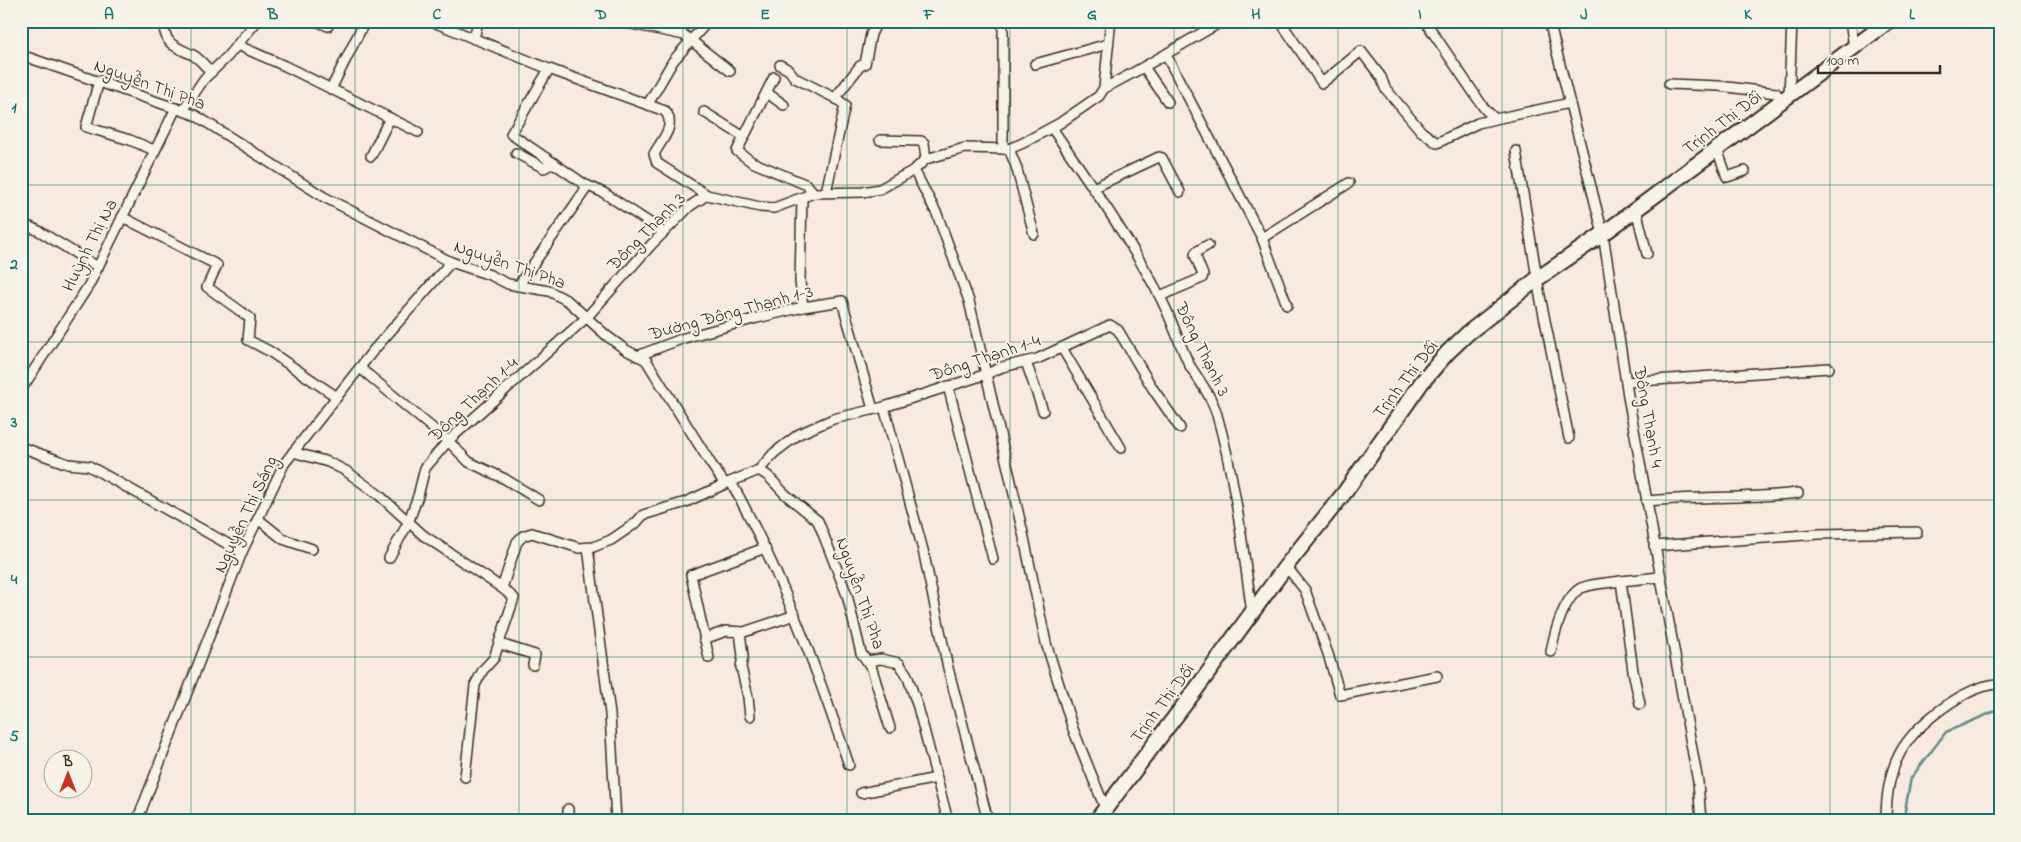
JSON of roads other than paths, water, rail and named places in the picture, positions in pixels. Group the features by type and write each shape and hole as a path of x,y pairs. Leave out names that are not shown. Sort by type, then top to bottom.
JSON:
{"main road":[{"name":"Trịnh Thị Dối","path":"1096,821 1169,727 1286,566 1344,492 1422,382 1447,353 1468,332 1537,279 1636,210 1889,21"}],"street":[{"path":"163,21 164,31 169,42 181,51 193,55 211,72"},
{"name":"Huỳnh Thị Na","path":"21,390 89,284 154,150 180,109 204,79 257,21"},
{"path":"316,21 328,26 331,21"},
{"path":"331,89 364,21"},
{"path":"431,21 549,69 665,111 670,116 671,124 654,154 657,163 707,195"},
{"path":"474,39 478,21"},
{"path":"617,21 684,35 730,71"},
{"path":"648,104 673,61 708,21"},
{"path":"1003,21 1006,149 1016,166 1034,234"},
{"path":"1104,88 1109,21"},
{"name":"Đông Thạnh 3","path":"587,317 664,232 690,206 707,195 760,207 774,208 814,193 863,192 880,189 914,170 926,159 965,148 1006,149 1052,128 1099,96 1104,88 1166,55 1187,40 1223,21"},
{"path":"1280,21 1322,84 1361,51 1381,77 1385,88 1421,131 1437,143 1478,123 1570,103"},
{"path":"1425,21 1484,108 1495,119"},
{"name":"Đông Thạnh 4","path":"1549,21 1603,234 1646,500 1698,782 1701,821"},
{"path":"1668,84 1719,86 1776,92 1785,98 1792,22 1777,21"},
{"path":"1850,21 1854,47"},
{"path":"835,98 860,66 866,64 871,34 876,24"},
{"path":"237,44 418,132"},
{"path":"1035,64 1108,44"},
{"name":"Nguyễn Thị Pha","path":"21,55 180,109 219,130 324,197 451,262 490,275 508,284 549,291 568,301 607,336 626,350 646,360 711,464 728,483 764,548 795,614 817,668 849,765"},
{"path":"1166,55 1262,238 1287,306"},
{"path":"780,64 789,70 795,78 835,98 845,106 826,192"},
{"path":"1144,67 1168,102"},
{"path":"549,69 511,134 588,186 604,193 664,232"},
{"path":"774,77 737,151 752,162 807,185 814,193"},
{"path":"99,81 86,127 130,140 154,150"},
{"path":"767,93 784,105"},
{"path":"704,112 744,137"},
{"path":"371,156 390,118"},
{"name":"Đông Thạnh 3","path":"1052,128 1126,236 1160,296 1190,366 1212,401 1217,416 1246,558 1252,613"},
{"path":"880,140 921,141 924,143 926,159"},
{"path":"1717,149 1727,177 1745,171"},
{"path":"1516,151 1537,279 1569,438"},
{"path":"516,153 544,168 554,163"},
{"path":"1093,188 1159,157 1162,158 1180,192"},
{"path":"914,170 937,214 969,302 1023,533 1046,643 1073,729 1105,808"},
{"path":"1262,238 1349,183"},
{"path":"518,286 588,186"},
{"path":"802,198 800,281 803,307"},
{"path":"1636,210 1647,254"},
{"path":"122,217 217,265 207,287 250,318 248,340 269,351 337,397"},
{"path":"21,223 39,231 98,267"},
{"path":"1160,296 1202,278 1203,275 1195,255 1196,252 1208,245"},
{"name":"Nguyễn Thị Sáng","path":"136,821 242,552 284,464 360,368 451,262"},
{"name":"Đường Đông Thạnh 1-3","path":"637,356 684,338 803,307 842,301 873,409"},
{"name":"Đông Thạnh 1-4","path":"388,558 408,522 418,496 425,468 448,441 587,317"},
{"name":"Đông Thạnh 1-4","path":"759,470 774,453 799,434 833,419 884,407 987,374 1002,366 1037,359 1110,325 1118,330 1180,428"},
{"path":"1062,348 1121,448"},
{"path":"1026,362 1043,411"},
{"path":"360,368 448,441 469,462 504,479 539,500"},
{"path":"1626,382 1829,368"},
{"path":"948,386 993,559"},
{"path":"884,407 923,550 948,668 988,821"},
{"path":"21,447 68,464 89,466 242,552"},
{"path":"294,452 328,462 346,472 379,495 423,535 514,598 494,658 483,670 475,685 465,777"},
{"path":"502,588 518,542 524,536 532,533 579,548 593,547 611,540 636,523 643,515 686,502 759,470"},
{"name":"Nguyễn Thị Pha","path":"759,470 768,476 784,494 818,521 847,595 861,653 866,661 881,658 899,663 907,675 918,707 948,821"},
{"path":"1646,500 1798,493"},
{"path":"258,519 283,539 312,549"},
{"path":"1654,546 1819,534 1917,532"},
{"path":"588,548 610,714 616,821"},
{"path":"709,658 691,574 764,548"},
{"path":"1286,566 1305,590 1328,654 1340,695 1437,676"},
{"path":"1551,652 1557,627 1576,593 1581,588 1660,576"},
{"path":"1621,581 1633,671 1640,704"},
{"path":"704,638 726,631 744,632 795,614"},
{"path":"740,632 743,656 741,667 750,716"},
{"path":"500,644 535,655 533,665"},
{"path":"866,661 872,669 890,728"},
{"path":"1886,821 1887,797 1894,765 1899,753 1915,730 1927,718 1959,698 1983,686 2000,684"},
{"path":"861,794 937,778"},
{"path":"568,809 568,821"}],"waterway":[{"path":"1903,821 1911,778 1946,732 2000,709"}]}
